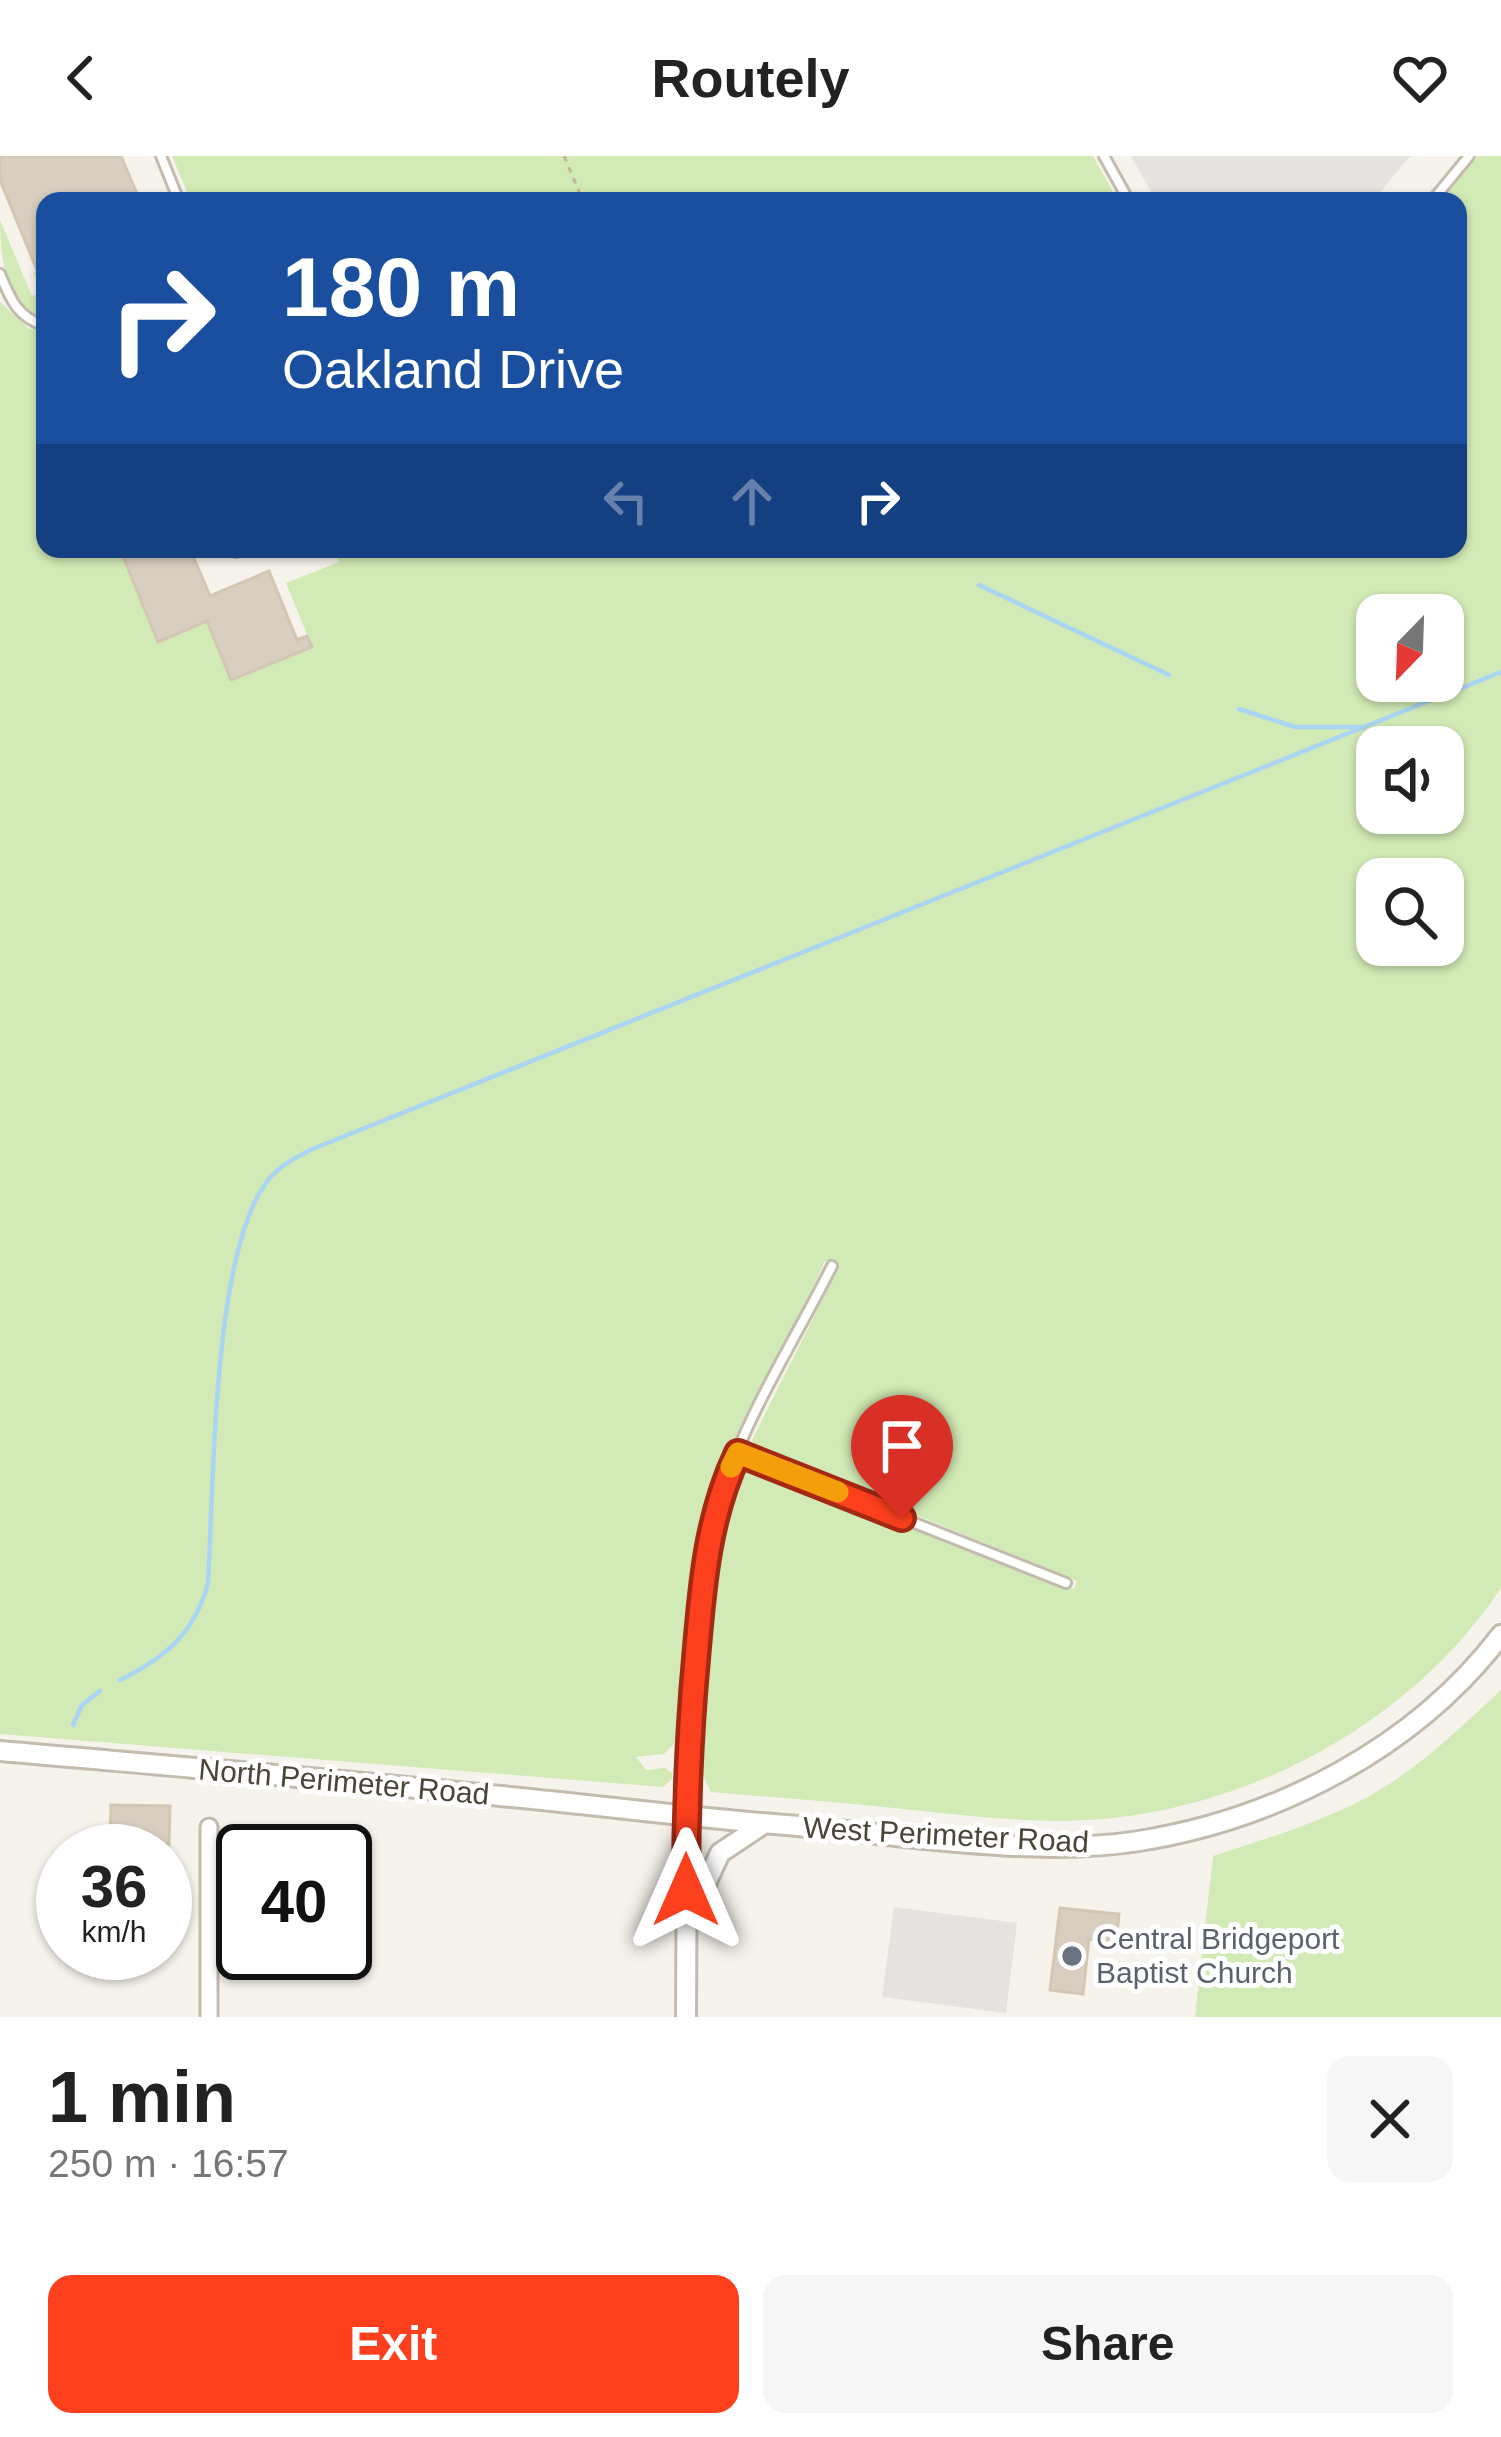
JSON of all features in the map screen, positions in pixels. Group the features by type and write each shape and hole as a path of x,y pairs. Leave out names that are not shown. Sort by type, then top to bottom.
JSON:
{"street":[{"name":"West Perimeter Road","path":"687,1817 1038,1846 1136,1842 1239,1818 1327,1780 1370,1753 1455,1684 1501,1635"},
{"name":"North Perimeter Road","path":"0,1751 687,1817"},
{"path":"686,2017 687,1817"},
{"path":"686,1928 719,1853 764,1823"},
{"path":"209,1827 209,2017"}],"lane":[{"path":"161,156 175,192"},
{"path":"1104,156 1124,192"},
{"path":"1439,192 1469,156"},
{"path":"0,274 14,307 36,323"},
{"path":"687,1817 689,1731 705,1565 719,1501 738,1453 832,1266"},
{"path":"738,1453 1066,1582"}],"path":[{"path":"564,156 579,192"}],"green space":[{"path":"172,156 1093,156 1113,192 187,192"},
{"path":"1478,156 1501,156 1501,1588 1465,1635 1378,1715 1328,1747 1275,1774 1161,1810 1103,1819 1021,1820 711,1792 699,1768 704,1633 718,1528 739,1468 755,1463 769,1467 1053,1584 1074,1589 1077,1581 755,1449 752,1440 839,1267 825,1261 784,1351 748,1410 718,1482 692,1579 690,1659 677,1740 664,1754 636,1757 646,1770 665,1768 672,1773 663,1787 0,1734 0,302 36,330 36,558 131,558 207,621 232,680 312,647 286,583 339,562 337,558 1467,558 1467,192 1448,192"},
{"path":"0,220 32,296 36,295 36,316 13,293 1,249"},
{"path":"1501,1690 1501,2017 1195,2017 1213,1856 1307,1824 1381,1789 1435,1750"}],"shaded area":[{"path":"1131,156 1410,156 1380,192 1151,192"},
{"path":"894,1907 1017,1923 1006,2013 882,1997"}],"building":[{"path":"0,156 121,156 136,192 36,192 36,268 0,180"},
{"path":"124,558 194,558 210,596 269,571 297,640 307,636 312,647 231,680 207,621 158,642"},
{"path":"111,1805 170,1806 170,1824 111,1824"},
{"path":"1060,1908 1119,1914 1116,1942 1089,1939 1083,1994 1050,1990"}],"waterway":[{"path":"979,585 1169,675"},
{"path":"120,1680 176,1642 195,1616 208,1583 226,1317 248,1217 275,1172 310,1150 1501,672"},
{"path":"1239,709 1295,727 1356,727"},
{"path":"73,1725 82,1705 100,1691"}],"slow traffic":[{"path":"731,1467 738,1453 838,1492"}],"place":[{"name":"Central Bridgeport Baptist Church","path":"1072,1956"}],"route":[{"path":"686,1890 689,1731 703,1580 719,1501 738,1453 902,1518"}]}
